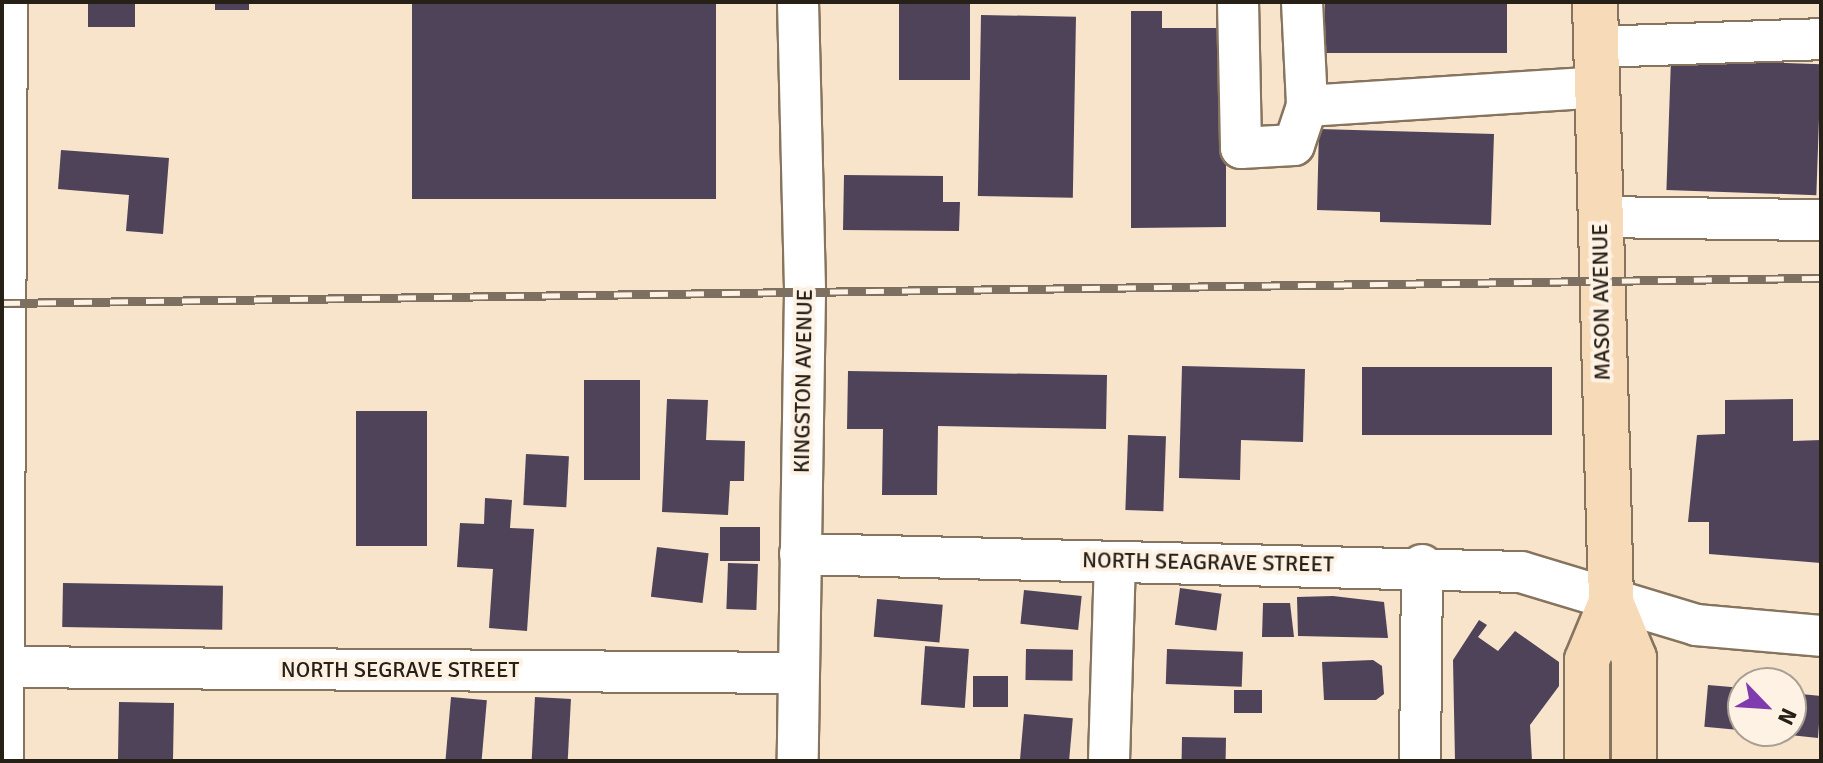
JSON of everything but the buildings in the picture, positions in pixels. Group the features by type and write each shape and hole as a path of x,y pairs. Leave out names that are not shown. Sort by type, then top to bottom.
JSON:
{"main road":[{"name":"MASON AVENUE","path":"1595,2 1611,602 1634,658 1634,761"},
{"name":"MASON AVENUE","path":"1587,761 1587,660 1611,602"}],"street":[{"path":"3,761 3,244 7,2"},
{"name":"KINGSTON AVENUE","path":"798,2 805,293 798,761"},
{"path":"1238,2 1241,148 1294,145 1307,106 1302,2"},
{"path":"1307,106 1821,39"},
{"path":"1599,217 1821,220"},
{"name":"NORTH SEAGRAVE STREET","path":"800,554 1115,562 1422,565 1521,572 1611,602 1696,625 1821,636"},
{"path":"1109,761 1115,562"},
{"path":"1420,761 1422,565"},
{"name":"NORTH SEGRAVE STREET","path":"3,667 798,673"}],"railway":[{"path":"2,303 1821,278"}]}
